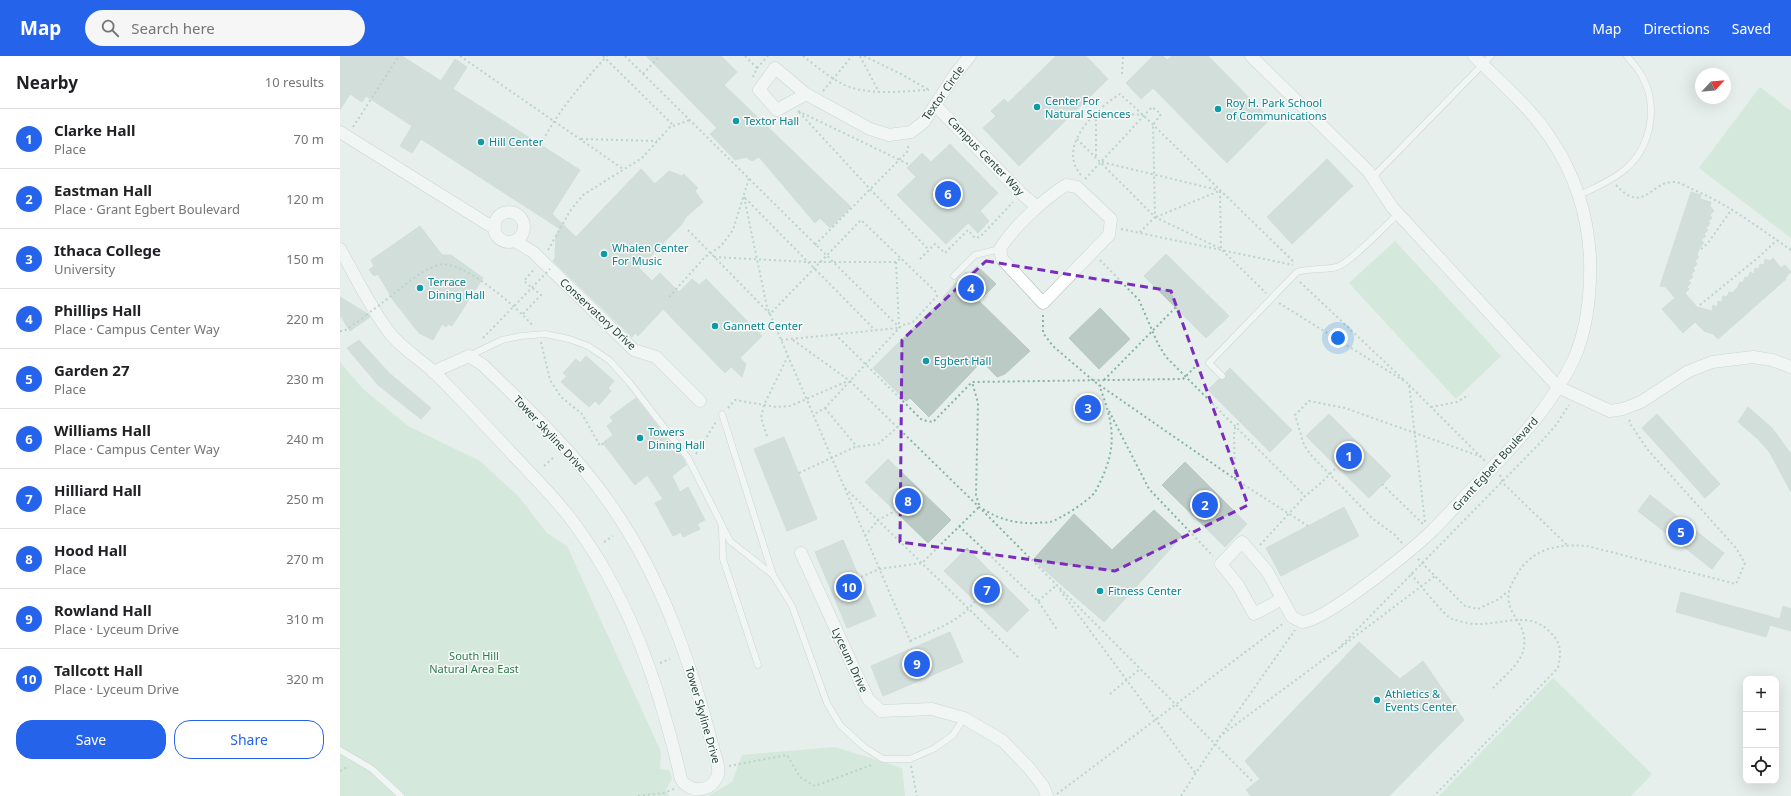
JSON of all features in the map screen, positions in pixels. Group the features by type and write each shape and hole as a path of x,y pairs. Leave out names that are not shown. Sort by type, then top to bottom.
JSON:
{"street":[{"name":"Textor Circle","path":"911,132 924,122 970,56"},
{"path":"1251,56 1368,171 1398,214 1558,387 1610,411 1626,408 1641,402 1687,372 1712,362 1753,357 1772,360 1791,367"},
{"name":"Grant Egbert Boulevard","path":"1296,619 1307,622 1314,619 1342,602 1410,550 1452,510 1535,421 1558,387 1574,358 1588,303 1591,274 1588,225 1580,194 1568,169 1550,138 1528,109 1483,59"},
{"path":"811,96 794,107 777,110 760,90 775,68 811,96 870,129 889,135 911,132"},
{"name":"Campus Center Way","path":"938,101 1022,194 1037,207"},
{"path":"344,134 489,225 495,227"},
{"path":"1081,183 1111,219 1109,235 1043,303 1002,260 1000,249 1004,242 1037,207 1054,192 1066,185 1081,183"},
{"path":"510,212 520,217 524,228 523,233 515,241 503,241 496,233 495,227 499,216 510,212"},
{"name":"Conservatory Drive","path":"515,241 533,252 634,350 656,357 700,401"},
{"path":"340,249 377,315 390,333 405,349 433,372 535,478 567,514 595,554 621,598 649,667 669,726 681,779 684,785"},
{"path":"433,372 470,356"},
{"name":"Tower Skyline Drive","path":"470,356 483,365 590,476 627,530 656,585 684,653 704,714 718,768 717,777 704,789 697,790 684,785"},
{"path":"1282,599 1254,614 1238,585 1221,564 1242,542 1267,571 1282,599 1296,619"},
{"name":"Lyceum Drive","path":"801,553 868,699 881,711 932,709 964,718 1004,741 1029,768 1043,786 1047,796"}],"lane":[{"path":"1580,194 1611,179 1627,168 1639,154 1645,143 1651,121 1651,107 1647,87 1637,68 1627,56"},
{"path":"1372,178 1483,59"},
{"path":"1222,376 1209,363 1297,272 1307,269 1337,267 1353,256 1398,214"},
{"path":"954,276 974,255 1000,249"},
{"path":"470,356 502,340 521,336 545,334 569,339 588,346 609,360 630,382 690,463 730,541 773,575"},
{"path":"722,414 773,575 792,606 827,703 840,725 864,747 883,759 910,759 935,748 953,735 964,718"},
{"path":"721,524 723,559 758,665"},
{"path":"340,750 372,769 401,796"}],"path":[{"path":"344,134 399,56"},
{"path":"460,56 622,169"},
{"path":"603,56 674,126"},
{"path":"543,140 554,121 583,83 608,56"},
{"path":"625,56 900,328"},
{"path":"643,74 660,56"},
{"path":"745,56 757,68"},
{"path":"752,79 757,68 768,56"},
{"path":"803,56 834,78 860,90 879,92 929,90"},
{"path":"794,107 813,104 811,96 834,78 852,56"},
{"path":"860,56 879,92"},
{"path":"864,56 904,75 929,90 938,101"},
{"path":"1122,74 1123,56"},
{"path":"1110,227 1140,232 1297,266 1152,125 1144,116 1120,94 1107,102 1096,112 1077,139 1073,156 1074,164 1081,183 1144,116 1152,107 1161,114 1152,125 1155,217"},
{"path":"794,107 910,165"},
{"path":"794,107 929,250"},
{"path":"1096,112 1144,116"},
{"path":"1096,112 1096,157"},
{"path":"483,338 546,265 570,211 583,195 622,169 642,158 670,128 690,120"},
{"path":"815,245 907,152 911,132"},
{"path":"580,139 657,141"},
{"path":"1077,139 1155,217 1221,249 1271,298 1409,384"},
{"path":"1101,162 1220,191"},
{"path":"669,297 711,254 721,246 733,230 749,178"},
{"path":"1611,179 1622,192 1631,197 1642,197 1663,185 1675,182 1709,196 1732,209 1791,250"},
{"path":"1140,232 1155,217 1220,191"},
{"path":"1220,191 1221,249"},
{"path":"920,259 935,244 945,253 968,230 975,238 980,237 1022,194"},
{"path":"744,197 770,314 912,645"},
{"path":"744,197 875,330"},
{"path":"1701,249 1708,243 1732,209"},
{"path":"770,314 861,220 935,291 937,296 912,323 902,325 825,408 813,415"},
{"path":"688,230 770,314"},
{"path":"1700,305 1760,256 1777,240"},
{"path":"1092,252 1139,300 1158,344 1166,358 1305,496"},
{"path":"714,257 808,262 896,262 901,258"},
{"path":"896,262 900,328"},
{"path":"523,314 541,295 524,281 546,265"},
{"path":"1293,276 1409,384 1567,545"},
{"path":"1043,303 1043,333 1053,346 1092,380 1235,479 1308,526"},
{"path":"340,331 344,331 381,304"},
{"path":"1104,380 1177,306"},
{"path":"781,340 793,340 835,334 900,328"},
{"path":"835,334 922,420 933,422 972,382 1183,379 1197,365 1209,363"},
{"path":"793,340 850,381 898,427 1254,783"},
{"path":"767,436 761,418 764,405 788,356"},
{"path":"690,463 722,414 735,400 776,407 790,406 850,381"},
{"path":"972,382 978,403 976,495 979,507 997,518 1021,523 1050,522 1072,510 1094,493 1105,470 1111,450 1112,429 1108,408"},
{"path":"1382,484 1426,527 1409,384"},
{"path":"1099,385 1108,408 1149,489 1221,564"},
{"path":"1431,406 1457,402 1469,395"},
{"path":"1334,652 1503,481 1553,428 1575,395"},
{"path":"1482,457 1414,434 1345,408 1309,401 1295,415 1304,444 1310,454 1373,519 1395,535 1465,606 1478,609 1499,599 1508,590 1524,564 1535,554 1567,545 1587,546 1736,584 1745,563 1736,548 1648,450 1631,425 1626,408"},
{"path":"825,408 857,447"},
{"path":"1235,479 1234,435 1235,428 1241,420"},
{"path":"799,473 857,447 878,444 898,427"},
{"path":"544,466 553,458"},
{"path":"1253,553 1305,496 1339,465"},
{"path":"844,487 1019,658"},
{"path":"861,577 879,569 922,563 979,507"},
{"path":"865,536 878,520 895,511"},
{"path":"959,526 1038,601 1058,631"},
{"path":"604,542 613,536"},
{"path":"1410,574 1450,619 1476,624 1531,620 1547,630 1557,639 1561,653 1558,668 1434,796"},
{"path":"1219,738 1435,576"},
{"path":"1038,601 1056,584"},
{"path":"1056,584 1196,774"},
{"path":"1494,688 1517,662 1524,648 1524,633 1509,604 1508,590"},
{"path":"910,641 958,619 976,600"},
{"path":"1055,796 1175,705 1296,619 1297,627 1219,738 1181,796"},
{"path":"660,663 670,659"},
{"path":"1110,694 1140,669"},
{"path":"718,768 787,755 800,777 815,786 876,763"},
{"path":"910,759 917,796"},
{"path":"638,796 663,793 684,785"}],"highlighted area":[{"path":"986,261 1171,291 1248,505 1115,571 900,542 902,340"}],"green space":[{"path":"1760,87 1791,111 1791,238 1699,168"},
{"path":"1395,241 1501,356 1456,399 1349,283"},
{"name":"South Hill Natural Area East","path":"340,362 363,389 408,426 480,461 519,497 547,533 567,546 661,752 660,769 669,770 672,778 666,790 669,796 340,796"},
{"path":"1553,678 1652,774 1631,796 1439,796"},
{"path":"835,747 902,768 905,796 708,796 732,782 742,755"}],"building":[{"path":"340,56 402,56 441,81 455,59 467,67 453,89 580,170 552,214 576,237 641,169 655,184 669,171 682,176 684,174 698,188 695,191 703,202 686,217 682,224 639,268 652,281 660,273 679,292 692,279 699,285 706,279 762,336 740,358 746,364 742,377 731,367 725,373 663,309 638,336 635,333 632,337 553,261 555,258 556,235 560,229 421,139 412,153 400,146 412,126 366,96 362,102 350,94 340,110"},
{"path":"646,56 721,56 737,72 724,85 851,207 830,228 820,218 815,223 759,157 752,161 746,157 735,160 710,134 717,128"},
{"name":"Center For Natural Sciences","path":"1056,56 1086,56 1108,79 1019,166 983,128 996,116 991,111 1004,99 1008,103"},
{"name":"Roy H. Park School of Communications","path":"1153,56 1163,56 1167,60 1172,56 1208,56 1270,119 1227,163 1153,88 1141,99 1126,83"},
{"path":"950,144 998,193 980,211 989,221 978,233 968,223 946,244 897,195 916,177 907,168 922,153 931,162"},
{"path":"1327,159 1353,186 1292,244 1267,217"},
{"path":"1691,192 1701,195 1700,199 1711,202 1710,206 1714,211 1710,215 1712,218 1708,221 1710,223 1706,228 1708,230 1704,234 1706,236 1701,240 1704,243 1700,247 1697,255 1699,257 1695,261 1697,264 1693,268 1695,271 1691,274 1693,277 1688,281 1691,283 1687,287 1689,289 1685,293 1697,307 1712,311 1713,305 1717,307 1718,301 1722,302 1723,296 1727,297 1729,292 1732,293 1738,287 1740,282 1743,283 1745,277 1748,278 1750,272 1754,274 1755,268 1759,269 1760,264 1764,265 1765,259 1770,261 1773,258 1781,268 1785,265 1791,272 1785,278 1786,279 1718,339 1713,334 1704,331 1695,322 1683,333 1662,309 1675,298 1666,287 1660,286"},
{"name":"Terrace Dining Hall","path":"420,226 442,255 451,255 483,278 452,326 448,324 446,327 442,324 433,340 419,333 393,300 378,274 374,276 369,270 374,266 371,260"},
{"path":"1166,254 1229,316 1206,338 1144,276"},
{"path":"977,266 996,284 979,301 1030,351 1005,374 997,377 982,361 929,417 910,398 906,401 873,368 945,298 943,297 966,272 969,274"},
{"path":"340,297 368,314 370,317 350,331 340,315"},
{"path":"1100,308 1130,339 1099,369 1069,338"},
{"path":"359,340 389,373 431,408 421,419 378,385 347,348"},
{"path":"586,356 614,381 608,388 611,391 599,405 595,401 589,407 561,382 567,376 563,373 576,359 580,363"},
{"path":"1230,368 1292,430 1270,452 1208,390 1219,379 1225,379 1225,373"},
{"name":"Towers Dining Hall","path":"636,398 684,460 686,465 672,476 680,492 688,487 705,520 697,524 700,529 683,537 681,532 673,536 655,503 663,499 647,475 635,485 603,443 613,435 607,426 613,421 610,417"},
{"path":"1748,407 1772,428 1791,454 1791,492 1770,453 1758,439 1738,422"},
{"path":"1329,414 1391,476 1369,498 1306,436"},
{"path":"1657,414 1720,484 1705,498 1642,428"},
{"path":"784,437 817,519 787,531 754,449"},
{"path":"888,459 951,520 928,543 865,482"},
{"path":"1185,462 1247,524 1225,547 1162,485"},
{"path":"1650,495 1724,553 1712,569 1638,511"},
{"path":"1344,507 1359,536 1281,576 1266,548"},
{"name":"Fitness Center","path":"1154,510 1182,536 1104,622 1033,560 1074,514 1112,550"},
{"path":"843,540 876,616 847,628 815,552"},
{"path":"967,548 1029,610 1007,632 944,571"},
{"path":"1681,592 1780,619 1783,606 1791,609 1791,631 1770,625 1766,637 1676,612"},
{"path":"950,632 963,662 883,696 871,666"},
{"name":"Athletics & Events Center","path":"1359,642 1400,679 1423,661 1464,720 1389,796 1251,796 1246,790 1260,779 1245,761"}],"place":[{"name":"Center For Natural Sciences","path":"1037,107"},
{"name":"Roy H. Park School of Communications","path":"1218,109"},
{"name":"Textor Hall","path":"736,121"},
{"name":"Hill Center","path":"481,142"},
{"name":"Williams Hall","path":"948,194"},
{"name":"Whalen Center For Music","path":"604,254"},
{"name":"Terrace Dining Hall","path":"420,288"},
{"name":"Phillips Hall","path":"971,288"},
{"name":"Gannett Center","path":"715,326"},
{"name":"Egbert Hall","path":"926,361"},
{"name":"Ithaca College","path":"1088,408"},
{"name":"Towers Dining Hall","path":"640,438"},
{"name":"Clarke Hall","path":"1349,456"},
{"name":"Hood Hall","path":"908,501"},
{"name":"Eastman Hall","path":"1205,505"},
{"name":"Garden 27","path":"1681,532"},
{"name":"Tallcott Hall","path":"849,587"},
{"name":"Hilliard Hall","path":"987,590"},
{"name":"Fitness Center","path":"1100,591"},
{"name":"Rowland Hall","path":"917,664"},
{"name":"Athletics & Events Center","path":"1377,700"}]}
